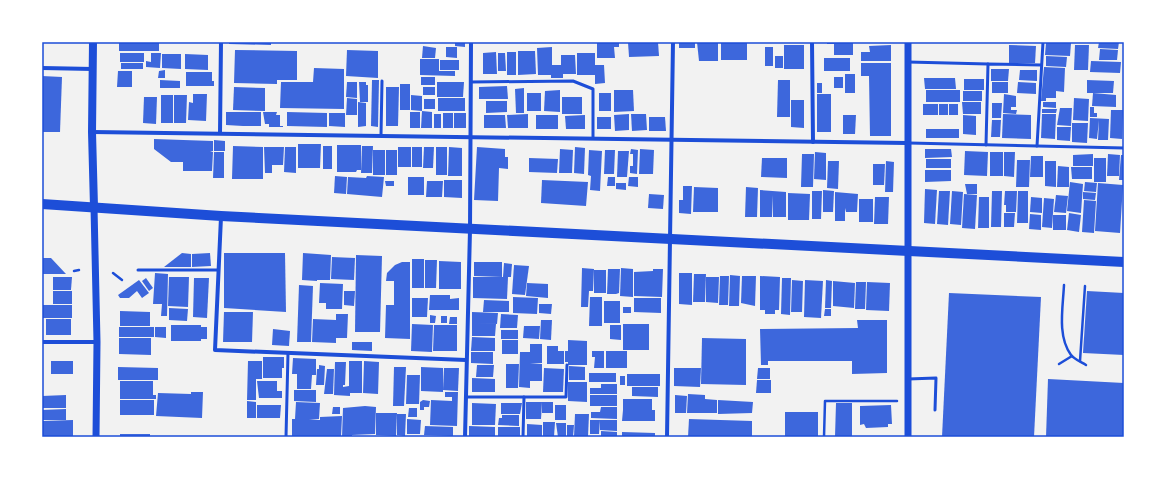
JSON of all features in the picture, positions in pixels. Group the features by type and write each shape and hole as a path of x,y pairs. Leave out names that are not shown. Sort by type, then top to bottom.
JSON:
{"main road":[{"path":"93,42 92,132 94,207"},
{"path":"42,204 470,230 1124,262"}],"street":[{"path":"220,133 221,42"},
{"path":"465,437 470,230 471,42"},
{"path":"667,437 673,42"},
{"path":"812,42 812,142"},
{"path":"908,42 908,437"},
{"path":"42,68 92,69"},
{"path":"92,132 907,143"},
{"path":"94,207 97,342 96,437"},
{"path":"221,216 217,270 215,350 466,360"},
{"path":"42,342 97,342"}],"lane":[{"path":"1037,146 1043,42"},
{"path":"908,62 1041,65"},
{"path":"986,145 988,64"},
{"path":"381,136 382,81"},
{"path":"471,82 574,81 593,89 593,138"},
{"path":"907,143 1124,148"},
{"path":"138,270 217,270"},
{"path":"286,437 288,353"},
{"path":"466,397 566,397 567,365"},
{"path":"908,378 936,378 935,410"},
{"path":"523,437 524,397"}],"path":[{"path":"74,271 79,270"},
{"path":"113,273 122,280"},
{"path":"1064,285 1062,328 1064,343 1072,356 1086,365"},
{"path":"1080,362 1085,286"},
{"path":"1059,364 1072,356"},
{"path":"824,437 825,401 897,401"}],"building":[{"path":"119,42 159,42 159,51 119,51"},
{"path":"229,42 271,42 271,45 229,44"},
{"path":"455,42 465,42 465,47 455,46"},
{"path":"597,42 619,42 619,47 614,47 615,58 597,58"},
{"path":"628,42 658,42 659,56 629,57"},
{"path":"679,42 695,42 695,48 679,48"},
{"path":"697,42 718,42 718,61 699,61"},
{"path":"721,42 747,42 747,60 721,60"},
{"path":"827,42 853,42 853,55 834,55 834,44 827,44"},
{"path":"1099,42 1119,42 1118,49 1098,48"},
{"path":"1046,43 1071,43 1070,56 1045,55"},
{"path":"784,45 804,45 804,69 784,69"},
{"path":"891,45 891,61 861,61 861,52 870,52 869,46"},
{"path":"1009,45 1036,46 1035,63 1009,63"},
{"path":"1075,45 1089,45 1088,70 1074,70"},
{"path":"423,46 436,48 435,58 422,58"},
{"path":"446,47 457,47 457,58 446,57"},
{"path":"552,47 552,65 561,65 561,55 575,55 576,74 563,74 563,78 551,78 551,75 538,75 537,48"},
{"path":"765,47 773,47 773,66 765,66"},
{"path":"1100,49 1118,50 1117,60 1099,60"},
{"path":"235,50 297,51 297,80 277,80 277,84 234,83"},
{"path":"347,50 378,51 378,78 346,76"},
{"path":"518,51 535,51 536,74 518,75"},
{"path":"496,52 497,74 483,74 483,53"},
{"path":"507,52 516,52 516,75 507,75"},
{"path":"120,53 144,53 144,62 120,62"},
{"path":"151,53 161,53 160,68 146,67 146,61 151,62"},
{"path":"498,53 505,53 506,71 498,71"},
{"path":"577,53 595,53 595,65 604,65 605,83 595,84 595,75 577,75"},
{"path":"162,54 181,54 181,69 162,68"},
{"path":"185,54 208,55 208,70 185,69"},
{"path":"775,56 783,56 783,68 775,68"},
{"path":"1046,56 1067,57 1066,67 1046,66"},
{"path":"824,58 850,58 850,71 824,71"},
{"path":"420,59 439,59 439,71 455,71 455,76 420,75"},
{"path":"440,60 459,60 459,70 440,70"},
{"path":"1091,61 1121,62 1120,73 1090,72"},
{"path":"121,63 143,63 143,69 121,69"},
{"path":"861,63 891,63 891,136 870,136 869,76 861,76"},
{"path":"1044,67 1065,68 1064,92 1056,91 1056,98 1046,98 1046,101 1041,101"},
{"path":"314,68 344,69 344,109 280,108 281,82 313,82"},
{"path":"991,69 1009,69 1008,81 991,81"},
{"path":"165,70 165,78 158,78 159,71"},
{"path":"1020,70 1037,70 1037,81 1019,80"},
{"path":"118,71 132,71 132,87 117,87"},
{"path":"186,72 212,72 212,81 214,81 214,86 186,86"},
{"path":"845,74 855,74 855,93 845,93"},
{"path":"42,76 62,77 60,132 42,132"},
{"path":"421,77 435,77 435,85 421,85"},
{"path":"834,77 843,77 843,88 834,88"},
{"path":"924,78 955,78 956,89 925,89"},
{"path":"964,79 984,79 984,90 964,90"},
{"path":"160,80 180,81 180,88 160,88"},
{"path":"372,80 379,80 378,127 371,126"},
{"path":"778,80 790,80 790,117 777,117"},
{"path":"1087,80 1114,81 1113,93 1087,93"},
{"path":"347,82 357,82 357,98 346,97"},
{"path":"359,82 366,82 366,85 368,85 368,102 360,102"},
{"path":"437,82 464,82 463,97 437,97"},
{"path":"992,82 1008,82 1008,93 992,93"},
{"path":"1018,82 1036,83 1036,94 1017,93"},
{"path":"817,83 822,83 822,93 817,93"},
{"path":"400,84 410,84 410,110 400,110"},
{"path":"507,86 508,99 479,99 479,87"},
{"path":"234,87 265,88 265,111 233,110"},
{"path":"386,87 399,87 398,126 386,126"},
{"path":"423,87 435,87 435,95 423,95"},
{"path":"524,88 524,113 516,113 515,89"},
{"path":"560,90 560,112 544,111 545,91"},
{"path":"614,90 633,90 634,111 614,112"},
{"path":"926,90 960,90 960,102 926,102"},
{"path":"963,91 982,91 982,101 963,101"},
{"path":"527,93 541,93 541,111 527,111"},
{"path":"599,93 611,93 611,111 599,111"},
{"path":"1093,93 1116,95 1116,107 1092,106"},
{"path":"193,94 207,94 206,121 188,120 189,102 193,103"},
{"path":"817,94 831,94 831,132 817,132"},
{"path":"1004,94 1016,96 1016,107 1011,107 1011,110 1017,110 1016,114 1003,113"},
{"path":"161,95 173,95 173,123 161,123"},
{"path":"174,95 187,95 186,123 174,123"},
{"path":"411,95 422,96 422,111 411,110"},
{"path":"144,97 157,97 156,124 143,123"},
{"path":"562,97 582,97 582,114 562,114"},
{"path":"347,98 357,99 357,115 346,115"},
{"path":"438,98 465,98 465,111 438,111"},
{"path":"1074,98 1089,99 1088,121 1073,120"},
{"path":"424,99 435,99 435,109 424,109"},
{"path":"791,100 804,100 804,128 791,127"},
{"path":"486,101 507,101 507,112 486,113"},
{"path":"358,102 366,103 366,126 358,127"},
{"path":"962,102 981,102 981,114 963,114"},
{"path":"1043,102 1056,102 1056,108 1043,107"},
{"path":"992,103 1002,103 1001,118 992,118"},
{"path":"923,104 938,104 938,115 923,115"},
{"path":"939,104 948,104 948,115 939,115"},
{"path":"949,104 958,104 958,115 949,115"},
{"path":"1090,107 1094,107 1094,113 1097,113 1097,117 1090,117"},
{"path":"1060,108 1072,108 1071,126 1057,125"},
{"path":"1042,109 1057,109 1056,113 1042,113"},
{"path":"1111,110 1123,110 1122,139 1110,138"},
{"path":"422,111 432,112 432,128 421,128"},
{"path":"226,112 261,112 261,126 226,125"},
{"path":"263,112 277,112 276,115 280,115 280,126 283,127 269,127 269,124 265,124"},
{"path":"287,112 327,113 327,127 287,126"},
{"path":"410,112 420,112 420,128 410,128"},
{"path":"329,113 345,113 345,127 329,126"},
{"path":"443,113 453,113 453,128 443,128"},
{"path":"454,113 466,113 466,128 454,128"},
{"path":"434,114 441,114 441,128 434,128"},
{"path":"528,114 528,128 508,128 507,115"},
{"path":"629,114 629,130 615,131 614,115"},
{"path":"631,114 646,114 647,130 632,131"},
{"path":"1003,114 1031,115 1031,139 1002,138"},
{"path":"1042,114 1056,114 1055,139 1041,138"},
{"path":"484,115 505,115 506,128 484,128"},
{"path":"536,115 558,115 558,129 536,129"},
{"path":"585,115 585,129 566,129 565,116"},
{"path":"843,115 856,115 855,134 843,134"},
{"path":"963,115 976,116 976,135 963,134"},
{"path":"597,117 611,117 611,129 597,129"},
{"path":"649,117 665,117 666,131 649,131"},
{"path":"1090,118 1109,119 1108,140 1098,140 1099,120 1097,139 1089,138"},
{"path":"992,120 1001,120 1000,137 991,137"},
{"path":"1072,123 1088,123 1087,143 1072,142"},
{"path":"1057,127 1071,127 1070,141 1057,140"},
{"path":"926,129 959,129 959,138 926,138"},
{"path":"154,139 213,141 213,151 210,151 213,152 212,171 183,171 183,162 171,162 154,149"},
{"path":"214,140 225,141 225,151 214,151"},
{"path":"298,144 321,144 320,168 298,168"},
{"path":"337,145 361,145 361,170 357,170 356,172 337,172"},
{"path":"233,146 263,147 263,179 232,179"},
{"path":"323,146 332,146 332,169 323,169"},
{"path":"362,146 373,146 372,173 361,173"},
{"path":"264,147 284,147 283,165 272,165 272,173 265,173"},
{"path":"285,147 296,147 296,173 284,172"},
{"path":"398,147 411,147 411,167 398,167"},
{"path":"412,147 422,147 422,167 412,167"},
{"path":"424,147 434,147 433,168 423,168"},
{"path":"436,147 447,147 447,175 436,175"},
{"path":"449,147 462,148 462,176 448,176"},
{"path":"477,147 505,149 505,157 508,157 508,169 499,168 498,201 474,200"},
{"path":"575,147 585,148 584,174 574,173"},
{"path":"560,149 573,150 572,173 559,173"},
{"path":"631,149 638,150 637,174 630,173 630,166 633,166 633,154 630,154"},
{"path":"640,149 654,150 653,174 639,174"},
{"path":"925,149 951,149 952,157 925,158"},
{"path":"373,150 385,150 385,175 373,175"},
{"path":"386,150 397,150 397,175 386,175"},
{"path":"589,150 602,151 600,191 590,190 591,176 588,175"},
{"path":"605,150 615,150 614,174 604,174"},
{"path":"618,151 629,151 627,177 617,177"},
{"path":"965,151 988,152 987,176 964,175"},
{"path":"214,152 224,152 224,178 213,178"},
{"path":"815,152 826,153 826,180 814,179"},
{"path":"990,152 1003,152 1003,176 990,176"},
{"path":"1004,152 1015,152 1014,177 1004,176"},
{"path":"802,154 814,154 813,187 801,187"},
{"path":"1093,154 1093,166 1073,166 1073,155"},
{"path":"1108,154 1120,155 1119,176 1107,176"},
{"path":"1121,155 1124,155 1124,180 1119,180"},
{"path":"1031,156 1043,156 1043,177 1030,177"},
{"path":"529,158 558,159 557,173 529,172"},
{"path":"762,158 787,158 787,178 761,177"},
{"path":"1094,158 1106,158 1106,182 1094,182"},
{"path":"926,159 951,159 951,168 926,168"},
{"path":"1017,160 1030,160 1029,187 1016,187"},
{"path":"828,161 839,161 838,189 827,188"},
{"path":"886,161 894,162 893,192 885,192"},
{"path":"1045,161 1056,161 1056,187 1045,186"},
{"path":"873,164 885,164 884,185 873,185"},
{"path":"1058,166 1069,167 1069,187 1057,187"},
{"path":"1071,167 1092,167 1092,179 1072,179"},
{"path":"925,170 951,170 951,181 925,182"},
{"path":"335,176 347,177 346,194 334,193"},
{"path":"367,176 384,177 382,197 347,194 348,177 366,178"},
{"path":"408,177 424,177 424,195 408,195"},
{"path":"608,177 615,177 615,186 607,186"},
{"path":"629,177 638,177 638,187 628,186"},
{"path":"444,180 462,180 462,198 444,197"},
{"path":"542,180 588,182 586,206 541,203"},
{"path":"385,181 394,181 394,186 386,186"},
{"path":"427,181 443,181 442,197 426,197"},
{"path":"1070,182 1083,184 1081,213 1067,211"},
{"path":"1085,182 1097,183 1096,192 1084,191"},
{"path":"616,183 626,183 626,190 616,189"},
{"path":"1098,183 1123,185 1120,233 1095,231"},
{"path":"965,184 977,184 977,194 967,194"},
{"path":"683,186 692,186 691,214 679,213 679,200 683,200"},
{"path":"694,187 718,188 718,212 693,212"},
{"path":"746,187 758,188 757,217 745,217"},
{"path":"925,189 937,190 935,224 924,223"},
{"path":"760,190 786,192 786,217 773,217 773,195 772,217 760,217"},
{"path":"823,190 834,191 833,212 823,212"},
{"path":"812,191 822,191 821,219 812,219"},
{"path":"939,191 950,191 948,225 937,224"},
{"path":"952,191 963,192 961,225 950,224"},
{"path":"992,191 1002,191 1001,227 991,227"},
{"path":"1005,191 1017,191 1016,212 1006,212 1006,205 1004,205"},
{"path":"1018,191 1028,191 1028,223 1017,223"},
{"path":"835,192 858,194 857,212 846,212 845,208 845,221 835,221"},
{"path":"1083,192 1096,193 1095,200 1083,199"},
{"path":"788,193 810,194 809,220 788,220"},
{"path":"649,194 664,195 663,209 648,208"},
{"path":"964,194 977,195 975,229 962,228"},
{"path":"1056,195 1068,196 1066,213 1054,212"},
{"path":"875,197 889,197 888,224 874,224"},
{"path":"979,197 989,197 989,228 978,228"},
{"path":"1031,197 1042,198 1042,213 1030,212"},
{"path":"1044,198 1054,199 1052,228 1042,227"},
{"path":"859,199 873,199 873,222 859,222"},
{"path":"1084,200 1096,201 1094,233 1082,232"},
{"path":"1004,213 1015,213 1014,227 1004,227"},
{"path":"1069,213 1081,215 1079,232 1067,230"},
{"path":"1030,214 1041,215 1041,230 1029,229"},
{"path":"1053,215 1066,215 1066,230 1053,230"},
{"path":"182,253 191,254 191,267 164,267"},
{"path":"210,253 211,266 192,267 192,254"},
{"path":"224,253 285,253 286,312 224,308"},
{"path":"303,253 331,255 330,280 302,280"},
{"path":"356,255 382,256 380,332 355,332"},
{"path":"332,257 355,258 354,280 331,279"},
{"path":"42,258 51,258 66,274 42,274"},
{"path":"412,259 424,259 424,288 412,288"},
{"path":"425,260 437,260 436,288 425,288"},
{"path":"439,261 461,262 461,289 439,289"},
{"path":"402,262 410,262 410,339 385,338 386,305 394,305 394,281 386,281 387,273 395,265"},
{"path":"474,262 502,262 502,277 474,276"},
{"path":"504,263 512,264 511,277 503,277"},
{"path":"514,265 529,266 525,295 512,294"},
{"path":"582,268 594,269 593,291 589,291 588,307 581,307"},
{"path":"621,268 633,269 633,297 620,296"},
{"path":"608,269 620,269 619,293 607,294"},
{"path":"653,269 663,269 662,297 634,296 634,272 653,271"},
{"path":"594,270 606,270 606,293 594,293"},
{"path":"155,273 168,274 167,316 161,316 162,304 153,304"},
{"path":"679,273 692,273 692,305 679,304"},
{"path":"694,274 706,274 705,302 693,302"},
{"path":"730,275 740,276 739,306 729,306"},
{"path":"720,276 729,276 728,305 719,305"},
{"path":"742,276 756,276 755,306 741,303"},
{"path":"760,276 780,277 779,310 775,310 775,314 765,314 765,310 760,310"},
{"path":"53,277 72,277 71,290 53,290"},
{"path":"169,277 189,277 188,307 168,306"},
{"path":"473,277 508,277 507,299 473,298"},
{"path":"706,277 719,277 718,303 706,302"},
{"path":"146,278 153,288 149,291 142,281"},
{"path":"194,278 209,278 207,318 193,317"},
{"path":"782,278 791,278 790,315 781,314"},
{"path":"139,280 149,293 142,298 137,291 129,298 120,298 118,295"},
{"path":"792,280 803,281 802,312 791,312"},
{"path":"805,280 823,281 821,318 804,317"},
{"path":"826,280 832,281 831,308 825,308"},
{"path":"833,281 855,283 854,308 833,306"},
{"path":"856,282 866,282 865,309 855,309"},
{"path":"867,282 890,283 889,311 866,310"},
{"path":"320,283 343,284 342,309 326,309 326,303 319,303"},
{"path":"527,283 548,284 548,298 526,296"},
{"path":"299,285 313,286 311,342 297,342"},
{"path":"53,291 72,291 72,304 53,304"},
{"path":"344,291 355,291 354,306 344,305"},
{"path":"1087,291 1124,293 1124,355 1083,353"},
{"path":"949,293 1041,297 1034,437 942,437"},
{"path":"430,295 450,295 450,299 459,298 459,310 429,310"},
{"path":"513,297 538,298 537,314 513,313"},
{"path":"590,297 602,297 602,326 589,326"},
{"path":"412,298 428,298 427,317 412,317"},
{"path":"634,298 661,298 661,313 634,312"},
{"path":"484,300 509,301 509,312 483,312"},
{"path":"604,301 620,301 620,323 604,323"},
{"path":"539,304 552,304 551,314 539,313"},
{"path":"43,305 72,305 72,318 43,318"},
{"path":"623,307 631,307 631,313 623,313"},
{"path":"169,308 188,309 187,321 169,320"},
{"path":"825,309 831,309 831,316 824,316"},
{"path":"120,311 150,312 150,326 120,326"},
{"path":"224,312 253,312 252,342 223,342"},
{"path":"472,312 498,313 497,324 475,323 496,324 495,336 472,336"},
{"path":"336,314 348,314 347,338 336,338 336,343 312,342 313,319 336,320"},
{"path":"501,314 518,315 517,328 500,328"},
{"path":"430,315 436,316 435,323 430,323"},
{"path":"441,316 447,316 447,323 441,323"},
{"path":"450,317 457,317 457,324 449,324"},
{"path":"46,319 71,319 71,335 46,335"},
{"path":"541,320 552,320 551,340 540,339"},
{"path":"857,320 887,320 887,373 852,374 852,361 768,361 768,365 761,365 760,329 858,328"},
{"path":"412,324 433,325 432,352 411,351"},
{"path":"623,324 649,324 649,350 623,350"},
{"path":"171,325 201,325 201,327 207,327 207,339 201,339 201,341 171,341"},
{"path":"434,325 457,325 457,351 433,351"},
{"path":"610,325 621,325 621,340 610,339"},
{"path":"524,326 540,326 539,339 523,338"},
{"path":"119,327 154,327 154,337 119,337"},
{"path":"155,327 166,327 166,338 155,337"},
{"path":"273,329 290,331 289,346 272,345"},
{"path":"501,330 518,330 518,339 501,339"},
{"path":"472,337 495,338 495,351 471,351"},
{"path":"119,338 151,338 151,355 119,354"},
{"path":"702,338 746,339 746,385 701,384"},
{"path":"502,340 518,340 518,354 502,354"},
{"path":"568,340 587,341 587,365 568,365 568,362 565,362 565,351 568,351"},
{"path":"352,342 372,342 372,351 352,350"},
{"path":"530,344 542,344 542,363 530,364 542,364 542,381 530,381 530,388 519,387 520,352 530,352"},
{"path":"547,346 558,346 558,351 564,351 564,364 547,364"},
{"path":"592,351 604,351 604,368 594,368 595,357 592,357"},
{"path":"606,351 627,351 627,368 606,368"},
{"path":"471,352 493,352 493,364 471,363"},
{"path":"263,357 284,357 284,368 263,368"},
{"path":"293,358 316,359 316,375 312,375 311,389 297,389 297,374 292,374"},
{"path":"51,361 73,361 73,374 51,374"},
{"path":"248,361 262,361 262,379 256,379 256,400 247,400"},
{"path":"349,361 362,361 362,393 350,393 350,396 334,395 335,362 346,362 345,385 343,385 343,387 349,386"},
{"path":"364,361 379,362 378,394 363,393"},
{"path":"506,364 519,364 518,388 506,388"},
{"path":"319,365 325,366 324,385 316,385 317,369 319,369"},
{"path":"477,365 494,365 493,377 476,377"},
{"path":"569,366 585,367 585,380 569,380"},
{"path":"118,367 158,368 158,380 118,380"},
{"path":"394,367 406,367 404,406 393,406"},
{"path":"421,367 443,368 443,392 421,391"},
{"path":"263,368 282,368 282,378 263,378"},
{"path":"444,368 459,368 458,391 443,390"},
{"path":"544,368 564,369 563,392 543,392"},
{"path":"674,368 701,368 700,387 674,386"},
{"path":"758,368 770,368 770,379 757,379"},
{"path":"327,369 334,369 333,394 324,394"},
{"path":"589,373 616,373 616,382 589,382"},
{"path":"627,374 660,374 660,386 627,386"},
{"path":"407,375 420,375 419,404 406,404"},
{"path":"620,376 625,376 625,385 620,385"},
{"path":"472,378 495,379 495,392 472,392"},
{"path":"1048,379 1124,383 1124,437 1046,437"},
{"path":"757,380 771,380 771,393 756,393"},
{"path":"120,381 153,381 153,395 156,395 156,399 120,399"},
{"path":"257,381 277,381 277,391 282,391 282,398 259,398"},
{"path":"568,382 587,382 587,402 568,401"},
{"path":"601,384 617,384 617,394 590,394 590,388 601,388"},
{"path":"632,387 658,387 658,397 632,396"},
{"path":"294,390 316,390 316,402 294,401"},
{"path":"191,392 203,392 202,418 156,416 158,393 191,394"},
{"path":"445,392 458,392 457,426 430,425 431,400 452,401 452,397 445,397"},
{"path":"688,394 705,395 705,399 717,400 717,413 687,413"},
{"path":"66,395 66,408 42,408 42,396"},
{"path":"590,395 617,395 617,406 590,406"},
{"path":"675,395 687,396 686,413 675,413"},
{"path":"623,399 652,399 652,410 655,410 655,421 622,421"},
{"path":"120,400 154,400 154,415 120,415"},
{"path":"423,400 430,401 429,407 424,407 424,410 420,410 420,402"},
{"path":"718,400 753,402 752,413 718,414"},
{"path":"247,401 256,402 256,418 247,418"},
{"path":"296,402 320,403 319,419 309,420 320,420 320,417 342,416 341,437 292,437 292,419 295,419"},
{"path":"526,402 542,402 541,419 526,419"},
{"path":"542,402 553,402 553,413 542,413"},
{"path":"472,403 496,404 495,425 472,425"},
{"path":"501,403 522,403 520,414 501,414"},
{"path":"836,403 852,403 852,437 835,437"},
{"path":"257,405 281,405 280,418 257,418"},
{"path":"555,405 566,405 566,420 555,420"},
{"path":"891,405 892,424 888,424 888,427 866,428 864,424 860,425 860,406"},
{"path":"365,406 376,407 375,434 352,435 352,437 342,437 343,408"},
{"path":"333,407 340,407 340,414 332,414"},
{"path":"601,407 617,407 617,419 591,418 591,412 600,412"},
{"path":"409,408 417,408 417,417 408,417"},
{"path":"66,409 66,420 42,420 42,410"},
{"path":"785,412 818,412 818,436 785,436"},
{"path":"376,413 397,413 396,436 376,435"},
{"path":"397,414 406,414 405,436 397,435"},
{"path":"575,414 589,414 588,437 574,437"},
{"path":"502,415 519,415 519,426 498,425 499,418 502,418"},
{"path":"407,419 421,420 420,434 407,434"},
{"path":"689,419 752,421 752,437 688,437"},
{"path":"73,420 73,437 42,437 42,421"},
{"path":"590,420 600,420 599,434 590,434"},
{"path":"600,420 617,420 617,431 600,430"},
{"path":"543,422 555,422 554,437 543,437"},
{"path":"556,423 566,423 566,437 558,437"},
{"path":"527,424 542,425 542,437 527,437"},
{"path":"567,425 574,425 573,437 567,437"},
{"path":"425,426 453,427 453,436 424,435"},
{"path":"469,426 495,427 495,437 469,436"},
{"path":"498,427 520,427 520,436 498,437"},
{"path":"601,431 617,432 617,437 601,437"},
{"path":"622,432 655,433 655,437 622,437"},
{"path":"120,434 150,434 150,437 120,437"}]}
